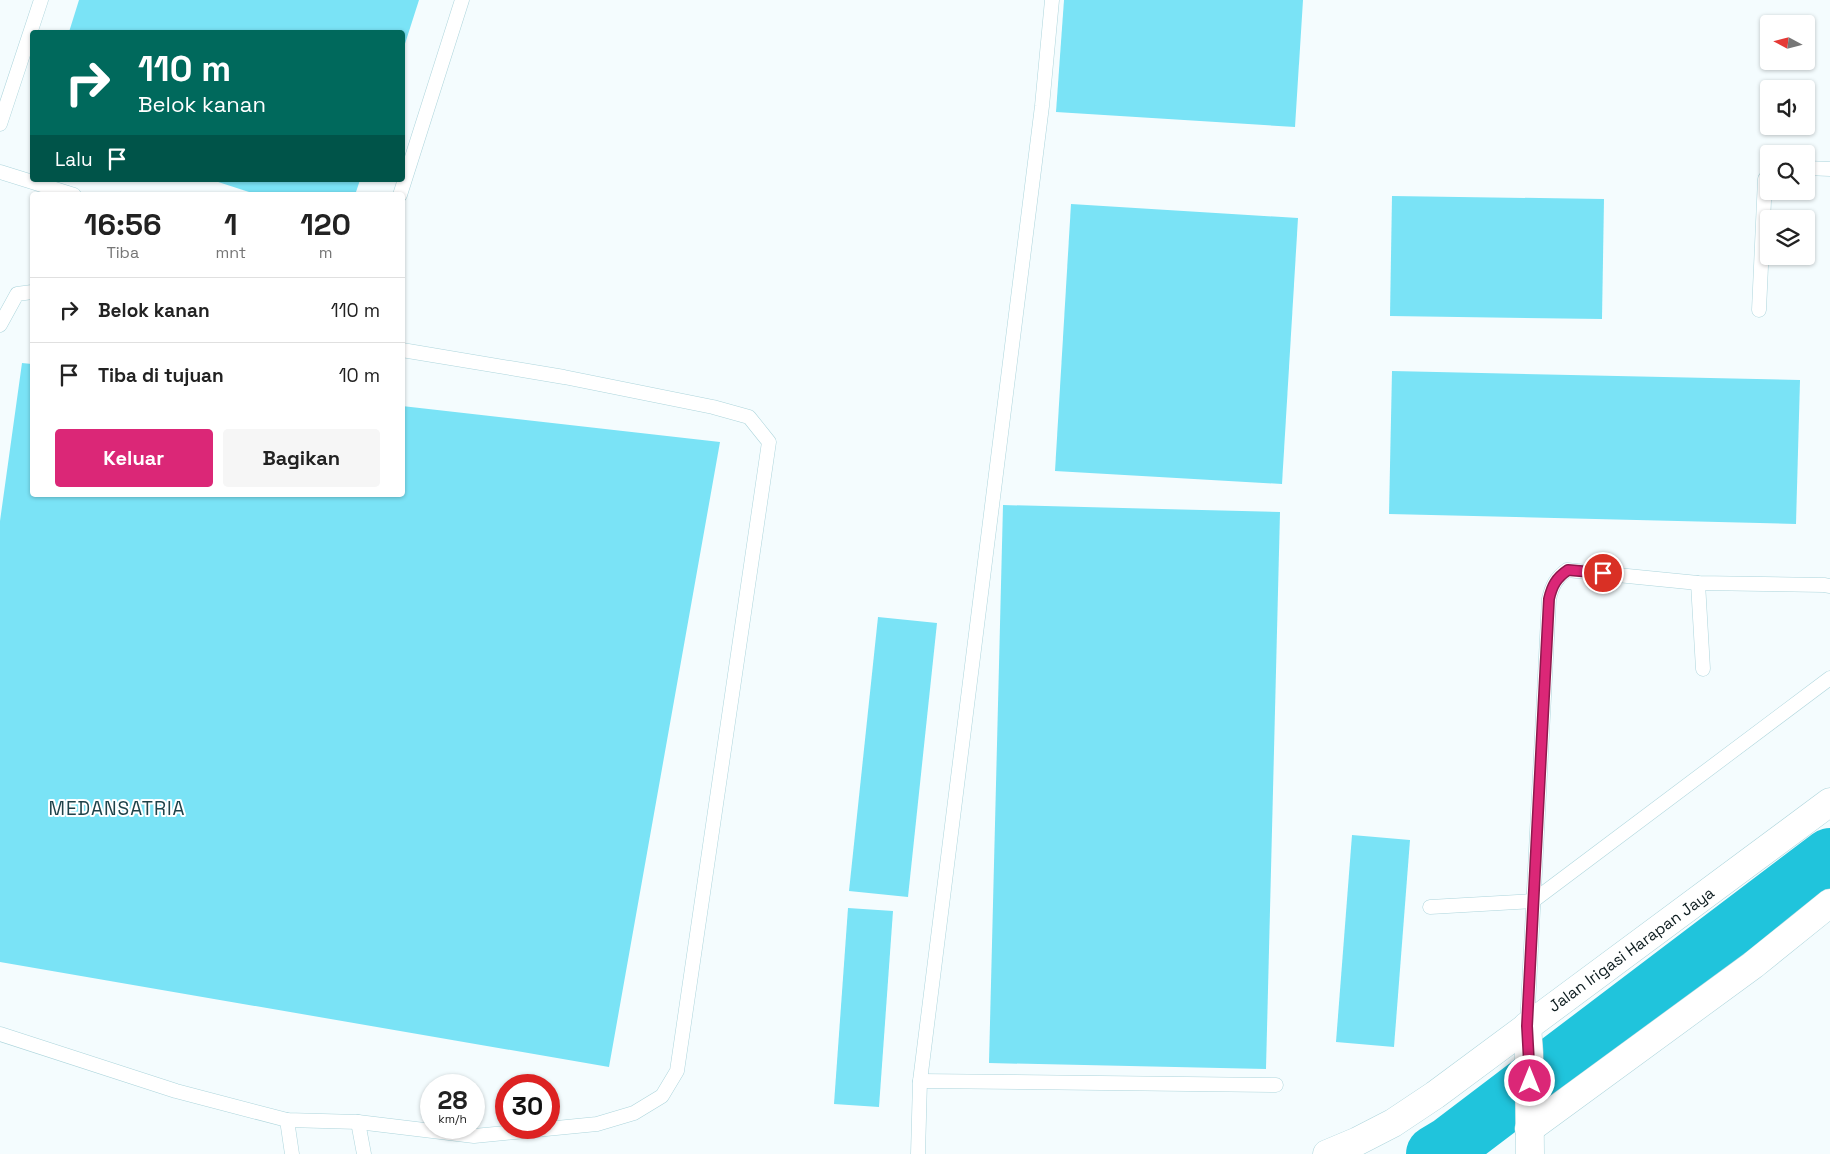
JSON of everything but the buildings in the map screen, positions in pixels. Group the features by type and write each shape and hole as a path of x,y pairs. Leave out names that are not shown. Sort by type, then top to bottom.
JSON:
{"street":[{"name":"Jalan Irigasi Harapan Jaya","path":"1327,1154 1393,1124 1830,802"},
{"path":"1529,1142 1830,903"},
{"path":"1527,1026 1530,1095 1529,1142"}],"lane":[{"path":"31,30 41,0"},
{"path":"405,179 462,0"},
{"path":"918,1154 920,1081 1042,106 1052,0"},
{"path":"0,124 30,33"},
{"path":"1815,168 1830,169"},
{"path":"0,172 30,181"},
{"path":"32,182 64,192"},
{"path":"1760,310 1765,200"},
{"path":"0,325 17,294 30,292"},
{"path":"0,1034 176,1091 287,1120 358,1122 474,1136 597,1124 634,1112 662,1096 677,1070 769,442 749,417 713,407 564,377 405,350"},
{"path":"1527,1026 1549,599 1552,588 1558,578 1568,570 1698,583 1830,586"},
{"path":"1698,583 1703,669"},
{"path":"1430,907 1533,901 1830,678"},
{"path":"920,1081 1276,1085"},
{"path":"287,1120 292,1154"},
{"path":"358,1122 364,1154"}],"waterway":[{"path":"1435,1154 1450,1145 1830,857"}],"district":[{"name":"MEDANSATRIA","path":"117,808"}],"route":[{"path":"1530,1081 1527,1026 1549,599 1552,588 1558,578 1568,570 1603,573"}]}
